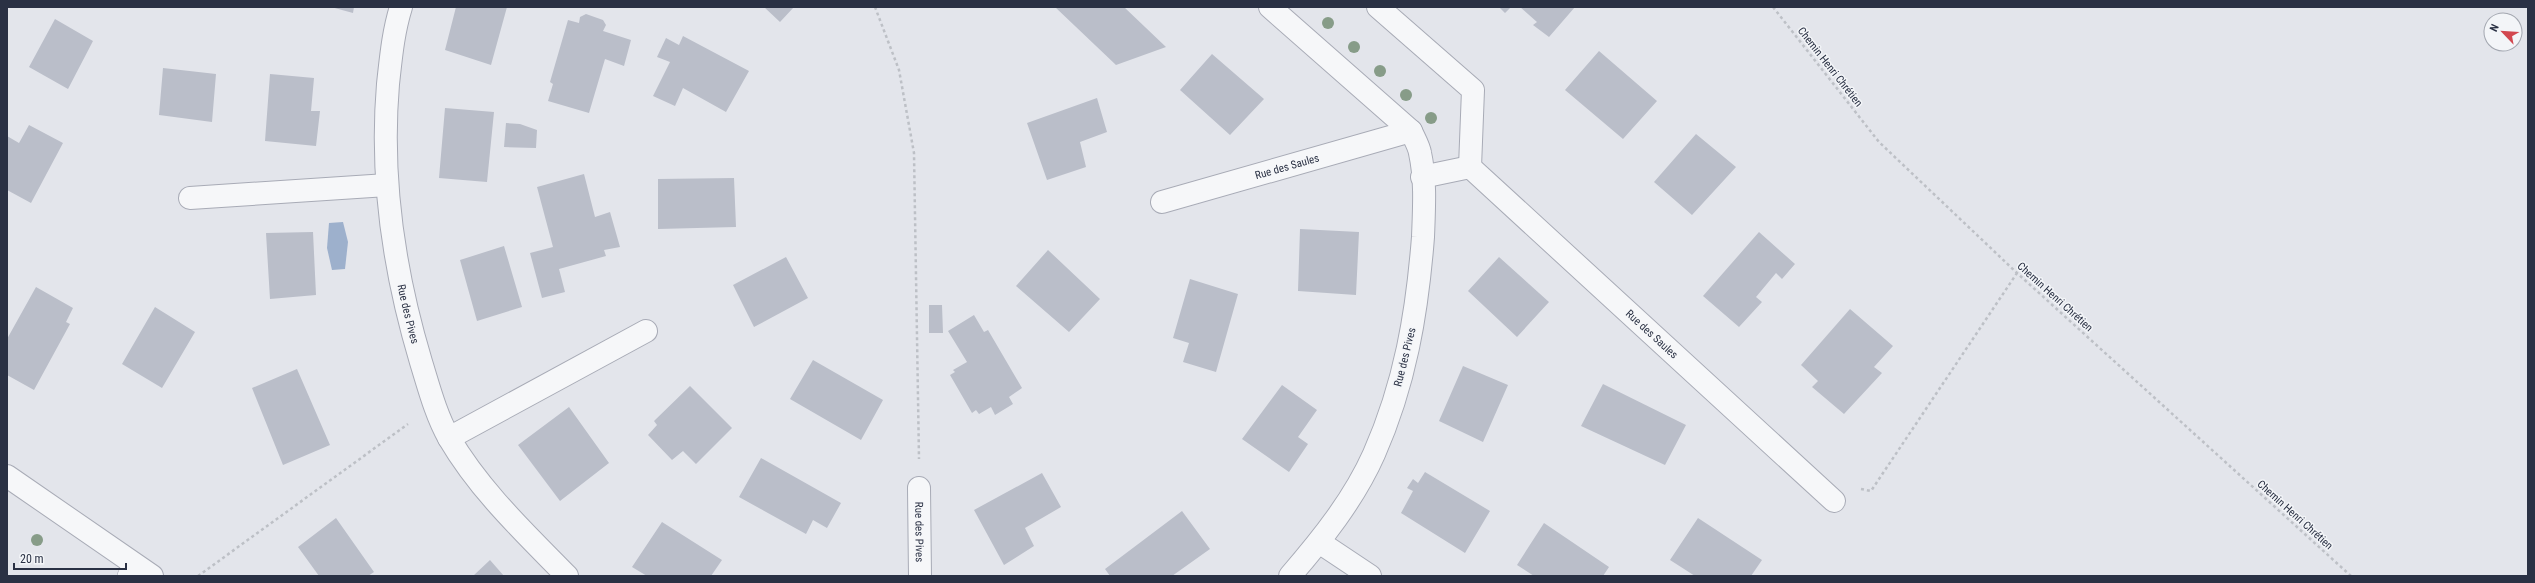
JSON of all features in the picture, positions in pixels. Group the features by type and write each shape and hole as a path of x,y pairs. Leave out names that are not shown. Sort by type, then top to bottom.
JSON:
{"street":[{"name":"Rue des Pives","path":"401,7 393,32 385,123 388,212 406,311 434,404 449,438 487,494 567,576"},
{"path":"1270,7 1412,130"},
{"path":"1378,7 1473,90 1470,167 1422,177"},
{"name":"Rue des Pives","path":"1290,576 1319,542 1342,510 1373,456 1393,405 1413,330 1425,204 1420,153 1412,130"},
{"name":"Rue des Saules","path":"1162,202 1412,130"},
{"name":"Rue des Saules","path":"1470,167 1834,501"},
{"path":"190,198 387,185"},
{"path":"449,438 646,331"},
{"path":"7,476 130,569 152,576"},
{"name":"Rue des Pives","path":"919,488 920,576"},
{"path":"1319,542 1370,576"}],"path":[{"path":"875,7 899,70 914,153 919,488"},
{"name":"Chemin Henri Chrétien","path":"1773,7 1880,142 2017,273 2351,576"},
{"path":"1834,501 1849,486 1871,490 2017,273"},
{"path":"198,576 434,404"}],"water":[{"path":"343,222 348,242 345,269 332,270 327,248 329,223"}],"building":[{"path":"331,7 354,7 353,13"},
{"path":"456,7 507,7 491,65 445,50"},
{"path":"764,7 794,7 780,22"},
{"path":"1055,7 1124,7 1166,47 1116,65"},
{"path":"1499,7 1511,7 1505,13"},
{"path":"1520,7 1575,7 1549,37 1533,25 1537,22"},
{"path":"586,14 603,20 606,25 603,31 631,40 624,66 605,59 589,113 548,101 553,84 550,82 568,20 579,23 580,17"},
{"path":"55,19 93,41 68,89 29,67"},
{"path":"683,36 749,71 726,112 683,88 675,106 653,96 670,62 657,57 666,38 679,45"},
{"path":"1599,51 1657,101 1623,139 1565,90"},
{"path":"1212,54 1264,99 1230,135 1180,90"},
{"path":"163,68 216,74 212,122 159,115"},
{"path":"270,74 314,78 311,111 320,111 316,146 265,141"},
{"path":"1097,98 1107,132 1080,142 1086,167 1047,180 1027,123"},
{"path":"445,108 494,112 487,182 439,178"},
{"path":"506,123 520,124 537,130 536,148 504,147"},
{"path":"29,125 63,143 31,203 7,190 7,136 19,143"},
{"path":"1696,134 1736,167 1692,215 1654,182"},
{"path":"584,174 595,217 610,212 620,247 604,250 606,256 559,269 565,292 542,298 530,253 553,247 537,187"},
{"path":"734,178 736,227 658,229 658,179"},
{"path":"1300,229 1359,232 1356,295 1298,291"},
{"path":"313,232 316,295 270,299 266,233"},
{"path":"1759,232 1795,264 1782,279 1776,273 1756,297 1762,302 1739,327 1703,296"},
{"path":"504,246 522,307 477,321 460,260"},
{"path":"1048,250 1100,299 1069,332 1016,286"},
{"path":"786,257 808,298 754,327 733,285"},
{"path":"1499,257 1549,302 1517,337 1468,291"},
{"path":"1190,279 1238,294 1216,372 1183,362 1189,343 1173,338"},
{"path":"36,287 73,308 66,322 70,324 34,390 7,375 7,339"},
{"path":"929,305 942,305 943,333 929,333"},
{"path":"155,307 195,332 162,388 122,364"},
{"path":"1850,309 1893,346 1874,367 1882,373 1844,414 1812,387 1818,381 1801,365"},
{"path":"974,315 984,332 988,330 1022,388 1009,397 1013,404 995,415 991,407 979,414 976,410 972,413 950,375 955,372 953,370 967,362 948,331"},
{"path":"813,360 883,400 861,440 790,399"},
{"path":"1463,366 1508,385 1483,442 1439,421"},
{"path":"297,369 330,445 283,465 252,388"},
{"path":"1603,384 1686,425 1665,465 1581,426"},
{"path":"1282,385 1317,410 1298,437 1308,444 1289,472 1242,439"},
{"path":"690,386 732,428 696,464 683,451 672,460 648,435 657,425 654,421"},
{"path":"569,407 609,463 560,501 518,445"},
{"path":"761,458 841,503 827,528 813,520 806,534 739,497"},
{"path":"1425,472 1490,511 1465,553 1401,513 1413,491 1407,488 1413,479 1418,483"},
{"path":"1042,473 1061,507 1025,528 1034,546 1004,565 974,510"},
{"path":"1182,511 1210,549 1172,576 1110,576 1105,569"},
{"path":"336,518 374,572 368,576 319,576 298,547"},
{"path":"1698,518 1762,560 1751,576 1695,576 1670,560"},
{"path":"662,522 722,560 711,576 647,576 632,567"},
{"path":"1544,523 1609,567 1603,576 1534,576 1517,565"},
{"path":"490,560 504,576 473,576"}]}
